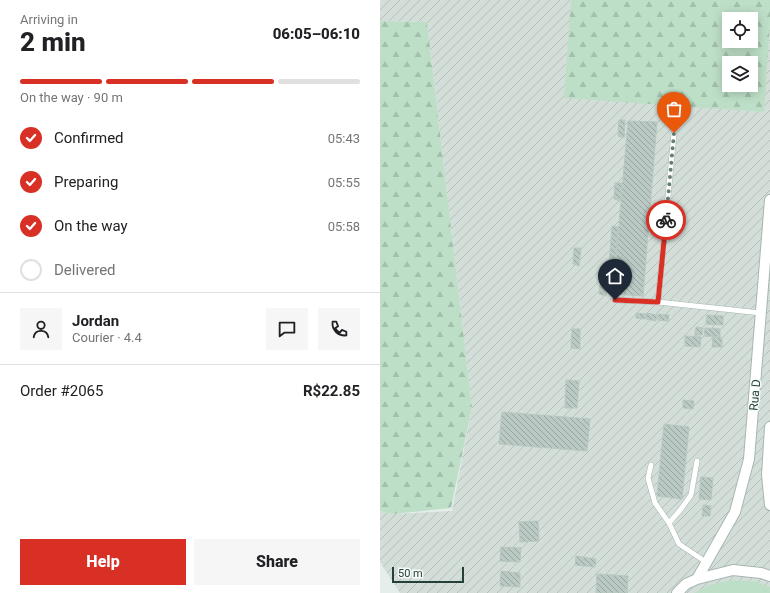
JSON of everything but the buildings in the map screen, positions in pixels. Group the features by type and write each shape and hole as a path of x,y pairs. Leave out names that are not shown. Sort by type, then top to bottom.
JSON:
{"street":[{"name":"Rua D","path":"697,579 735,512 750,459 761,313 766,297 770,200"},
{"path":"770,427 766,475 770,505"},
{"path":"677,593 686,584 697,579 733,570 761,573 770,576"}],"lane":[{"path":"658,302 674,133"},
{"path":"615,300 658,302 761,313"},
{"path":"669,523 691,494 697,461"},
{"path":"651,465 648,478 655,504 669,523 679,544 706,562"}],"shaded area":[{"path":"380,0 770,0 770,593 400,593 380,562 380,511 393,514 452,511 472,407 427,22 380,21"}],"green space":[{"path":"571,0 770,0 770,24 764,112 564,98"},
{"path":"380,21 427,22 472,407 451,508 393,514 380,511"},
{"path":"733,580 757,582 770,587 770,593 694,593 709,585"}],"way so far":[{"path":"666,220 674,133"}],"route":[{"path":"615,300 658,302 666,220"}]}
